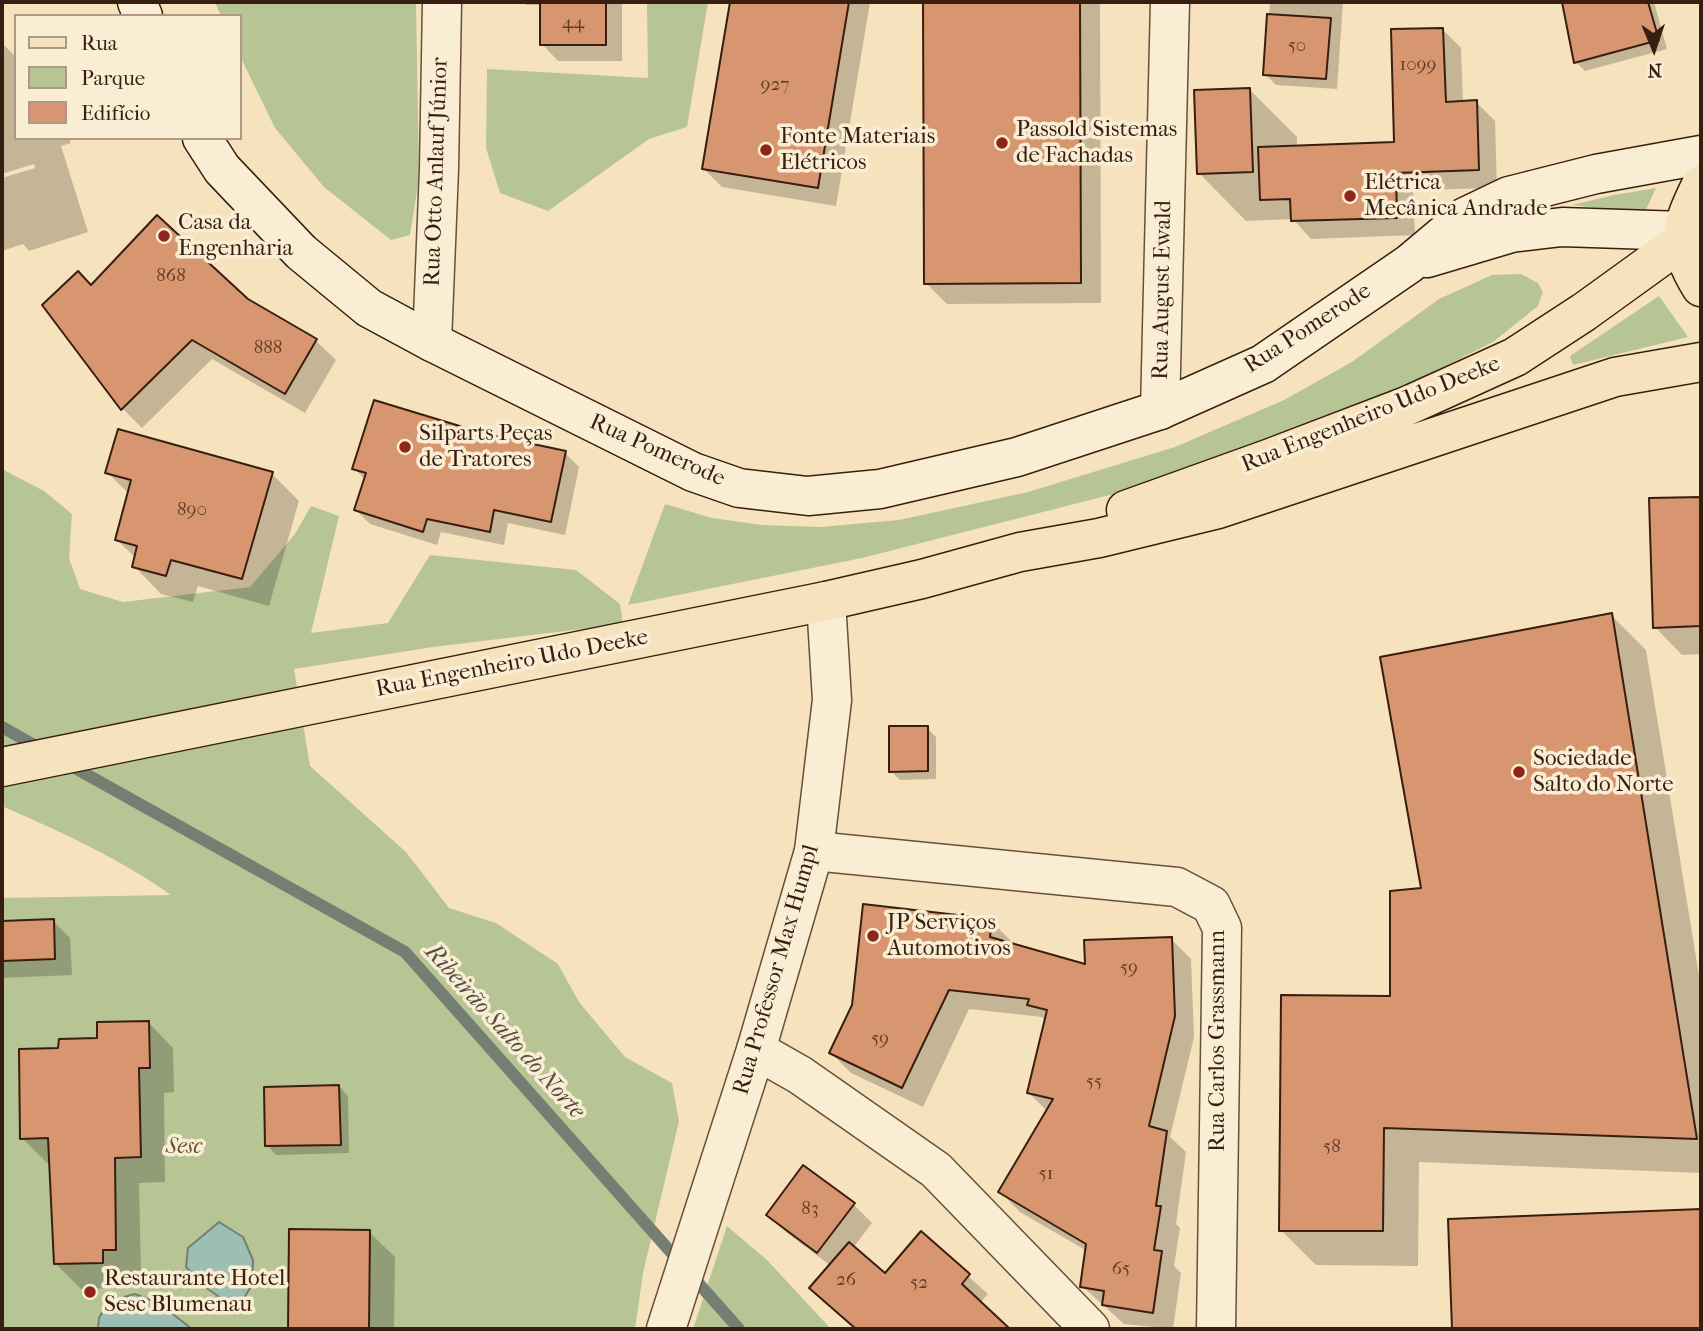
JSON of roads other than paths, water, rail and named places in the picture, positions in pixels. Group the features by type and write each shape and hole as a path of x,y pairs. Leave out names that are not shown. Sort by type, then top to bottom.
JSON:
{"main road":[{"path":"1701,185 1682,236 1692,272 1701,287"},
{"name":"Rua Engenheiro Udo Deeke","path":"1020,552 1103,518 1407,406 1514,357 1584,312 1682,236"},
{"name":"Rua Engenheiro Udo Deeke","path":"2,767 826,601 1020,552 1099,538 1218,509 1615,377 1701,362"}],"street":[{"name":"Rua Otto Anlauf Júnior","path":"432,342 442,2"},
{"name":"Rua August Ewald","path":"1160,410 1170,2"},
{"name":"Rua Pomerode","path":"203,140 222,169 301,252 369,307 432,342 693,472 738,488 808,496 880,489 1017,457 1160,410 1263,364 1409,264 1465,217 1509,196 1596,174 1701,155"},
{"name":"Rua Pomerode","path":"1409,264 1511,233 1562,227 1682,236"},
{"name":"Rua Professor Max Humpl","path":"666,1329 756,1050 814,850 832,699 826,601"},
{"name":"Rua Carlos Grassmann","path":"814,850 1177,887 1211,905 1223,928 1216,1329"},
{"path":"756,1050 800,1075 936,1170 1090,1329"}],"water":[{"path":"219,1222 243,1237 253,1260 252,1285 244,1298 228,1303 201,1284 186,1267 188,1248"},
{"path":"135,1294 160,1304 192,1329 98,1329 99,1318 109,1301"}],"waterway":[{"name":"Ribeirão Salto do Norte","path":"2,727 41,749"},
{"name":"Ribeirão Salto do Norte","path":"66,763 405,952 739,1329"}],"place":[{"name":"Passold Sistemas de Fachadas","path":"1002,143"},
{"name":"Fonte Materiais Elétricos","path":"766,150"},
{"name":"Elétrica Mecânica Andrade","path":"1350,196"},
{"name":"Casa da Engenharia","path":"164,236"},
{"name":"Silparts Peças de Tratores","path":"405,447"},
{"name":"Sociedade Salto do Norte","path":"1519,772"},
{"name":"JP Serviços Automotivos","path":"873,936"},
{"name":"Restaurante Hotel Sesc Blumenau","path":"90,1292"}],"park label":[{"name":"Sesc","path":"184,1147"}]}
